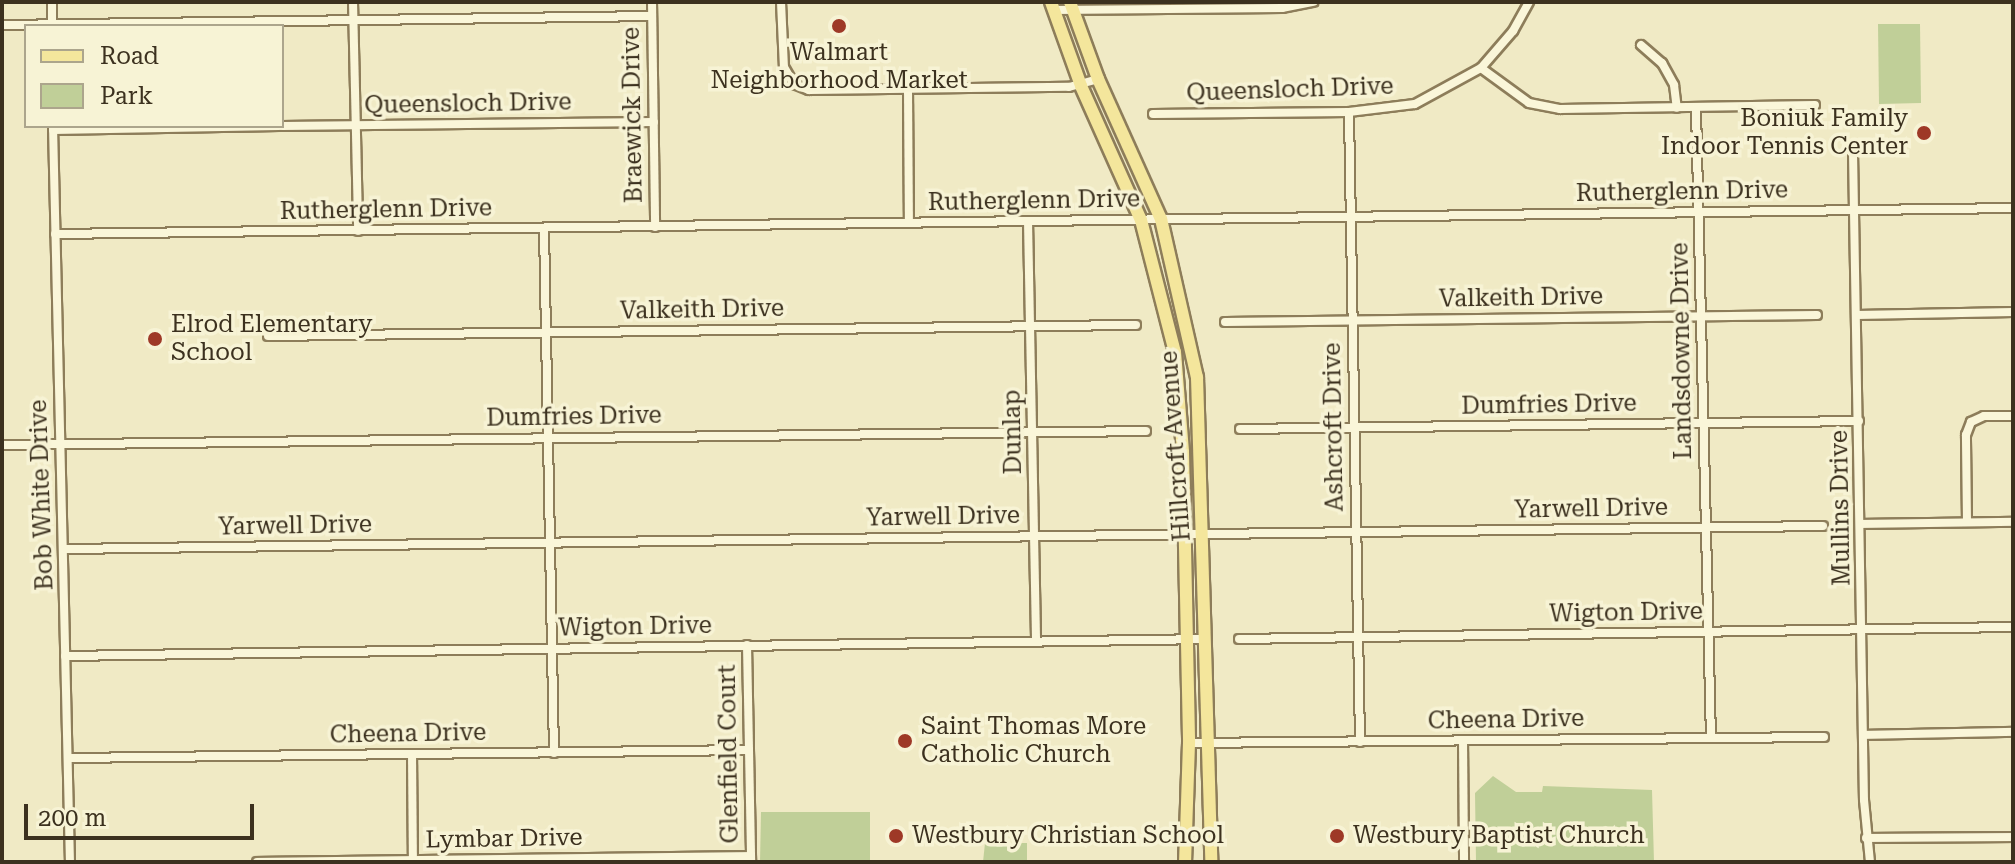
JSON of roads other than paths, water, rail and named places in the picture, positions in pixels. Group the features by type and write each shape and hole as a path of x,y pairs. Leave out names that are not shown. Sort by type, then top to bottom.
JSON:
{"main road":[{"name":"Hillcroft Avenue","path":"1052,6 1081,86 1141,220 1175,352 1184,534 1189,743 1185,862"},
{"name":"Hillcroft Avenue","path":"1071,6 1098,79 1161,219 1197,377 1204,534 1211,862"}],"street":[{"path":"52,2 52,24"},
{"path":"353,2 358,231"},
{"name":"Braewick Drive","path":"652,2 655,227"},
{"path":"781,2 782,58 790,80 809,90 1081,86 1098,79"},
{"path":"1052,6 1282,8 1313,2"},
{"name":"Queensloch Drive","path":"1153,114 1349,112 1415,104 1481,68 1507,39 1528,3"},
{"path":"102,24 652,16"},
{"path":"2,25 24,25"},
{"path":"1641,45 1662,63 1674,85 1677,108"},
{"path":"1481,68 1529,103 1560,109 1815,105"},
{"path":"908,89 909,223"},
{"name":"Landsdowne Drive","path":"1696,108 1711,738"},
{"name":"Ashcroft Drive","path":"1349,112 1360,742"},
{"name":"Queensloch Drive","path":"284,126 654,122"},
{"name":"Bob White Drive","path":"53,128 70,862"},
{"name":"Mullins Drive","path":"1853,152 1866,838 1870,862"},
{"name":"Rutherglenn Drive","path":"55,234 2013,208"},
{"name":"Dunlap","path":"1028,221 1036,641"},
{"path":"544,228 554,753"},
{"path":"1857,315 2013,312"},
{"name":"Valkeith Drive","path":"1225,322 1817,315"},
{"name":"Valkeith Drive","path":"268,336 1136,325"},
{"path":"1967,522 1966,435 1971,422 1984,416 2013,416"},
{"name":"Dumfries Drive","path":"1240,429 1859,421"},
{"name":"Dumfries Drive","path":"2,445 1146,431"},
{"path":"1862,524 2013,522"},
{"name":"Yarwell Drive","path":"65,549 1823,526"},
{"name":"Wigton Drive","path":"1239,639 2013,627"},
{"name":"Wigton Drive","path":"65,656 1205,639"},
{"name":"Glenfield Court","path":"747,645 751,859"},
{"path":"1864,735 2013,732"},
{"name":"Cheena Drive","path":"1189,743 1824,737"},
{"path":"1463,741 1464,862"},
{"name":"Cheena Drive","path":"68,758 749,750"},
{"path":"412,754 413,861"},
{"path":"1866,838 2013,837"},
{"name":"Lymbar Drive","path":"257,862 751,859"}],"place":[{"name":"Walmart Neighborhood Market","path":"839,26"},
{"name":"Boniuk Family Indoor Tennis Center","path":"1924,133"},
{"name":"Elrod Elementary School","path":"155,339"},
{"name":"Saint Thomas More Catholic Church","path":"905,741"},
{"name":"Westbury Christian School","path":"896,836"},
{"name":"Westbury Baptist Church","path":"1337,836"}]}
